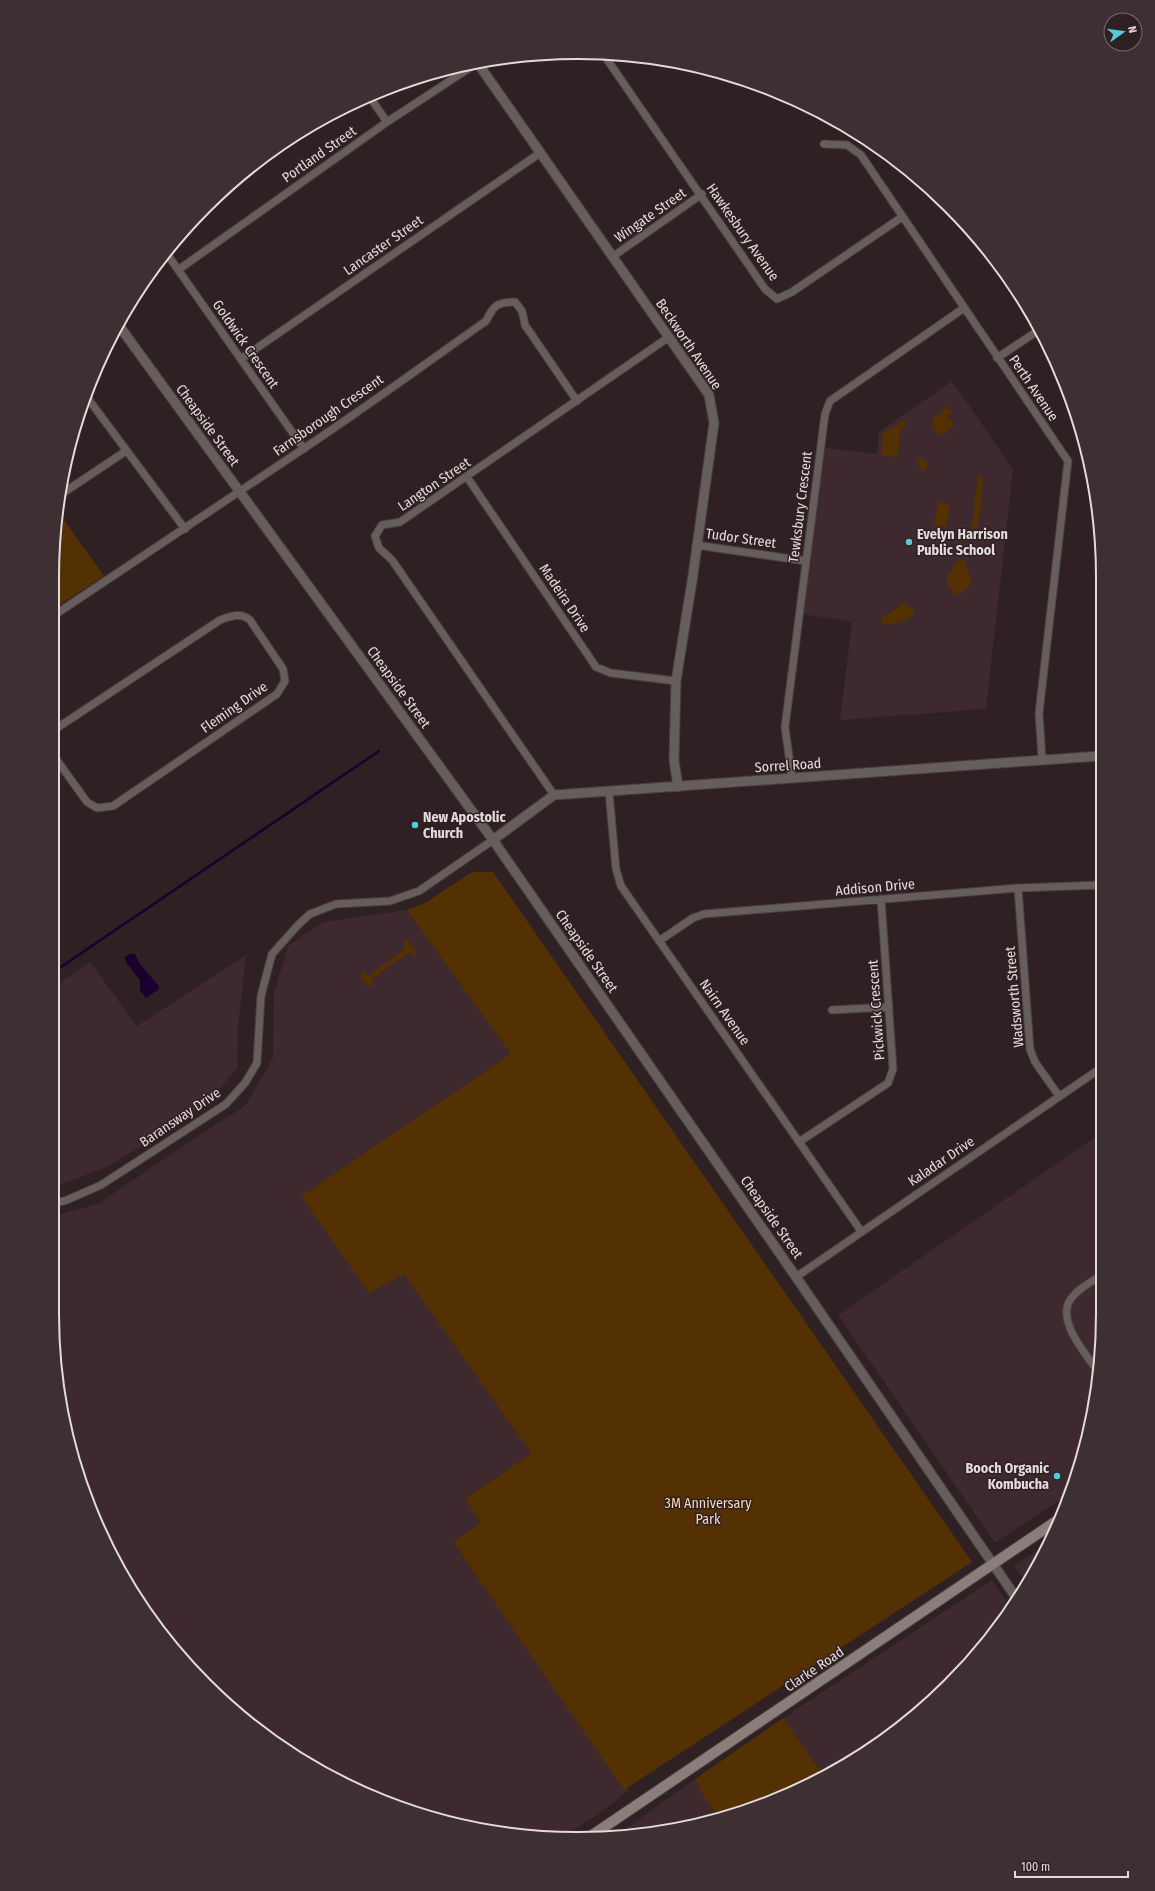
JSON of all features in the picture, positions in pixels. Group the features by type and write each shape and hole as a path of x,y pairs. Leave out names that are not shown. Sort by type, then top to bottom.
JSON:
{"main road":[{"name":"Clarke Road","path":"598,1831 1051,1525"}],"street":[{"name":"Hawkesbury Avenue","path":"607,60 702,194 765,288 777,299 792,292 902,217"},
{"name":"Beckworth Avenue","path":"481,68 709,395 714,423 676,681 674,760 678,787"},
{"name":"Portland Street","path":"178,270 387,122 461,73"},
{"path":"372,101 387,122"},
{"name":"Perth Avenue","path":"824,144 848,144 861,155 1068,461 1039,713 1042,759"},
{"name":"Lancaster Street","path":"241,359 540,153"},
{"name":"Wingate Street","path":"612,257 702,194"},
{"name":"Goldwick Crescent","path":"170,258 304,449"},
{"name":"Farnsborough Crescent","path":"59,612 146,552 185,529 239,491 304,449 486,321 492,309 502,302 515,302 522,311 525,325 577,401"},
{"name":"Tewksbury Crescent","path":"792,778 785,727 824,414 830,401 964,308"},
{"name":"Cheapside Street","path":"122,330 493,840 1014,1594"},
{"path":"997,358 1035,333"},
{"name":"Langton Street","path":"554,795 392,560 379,548 375,536 382,525 400,522 669,337"},
{"path":"90,402 185,529"},
{"path":"66,491 126,451"},
{"name":"Madeira Drive","path":"467,477 596,667 610,673 676,681"},
{"name":"Tudor Street","path":"696,545 806,561"},
{"name":"Fleming Drive","path":"59,727 220,620 235,615 245,616 250,620 283,669 285,681 277,694 113,806 97,808 87,802 59,763"},
{"name":"Sorrel Road","path":"554,795 1096,756"},
{"name":"Nairn Avenue","path":"609,792 616,869 621,886 861,1231"},
{"path":"493,840 554,795"},
{"name":"Baransway Drive","path":"59,1202 100,1185 226,1104 245,1083 257,1062 261,996 272,954 298,924 310,914 336,904 390,901 419,891 493,840"},
{"name":"Addison Drive","path":"659,941 693,918 704,914 1018,888 1096,885"},
{"name":"Wadsworth Street","path":"1018,888 1030,1049 1035,1062 1059,1096"},
{"name":"Pickwick Crescent","path":"799,1142 888,1083 893,1069 882,899"},
{"path":"832,1010 889,1007"},
{"name":"Kaladar Drive","path":"796,1277 1096,1071"},
{"path":"1093,1365 1074,1338 1068,1323 1068,1307 1073,1295 1096,1279"}],"shaded area":[{"name":"Evelyn Harrison Public School","path":"952,381 1013,469 986,709 840,720 852,622 803,614 825,448 877,454 879,432"},
{"path":"407,910 512,1054 301,1196 404,1273 531,1453 465,1499 481,1523 453,1543 629,1790 603,1811 571,1832 510,1828 476,1822 443,1814 379,1793 318,1763 289,1745 262,1725 211,1680 166,1629 146,1602 112,1543 98,1512 77,1448 63,1381 60,1347 59,1214 98,1204 245,1106 273,1058 274,993 288,946 323,922"},
{"path":"130,954 135,954 140,964 158,985 159,989 146,998 140,990 140,980 126,962 125,957"},
{"path":"246,955 238,1027 237,1069 205,1104 108,1167 59,1185 59,983 90,962 137,1026"},
{"path":"1096,1136 1096,1314 1092,1381 1078,1448 1061,1499 995,1543 838,1315"},
{"path":"1040,1549 1023,1579 1014,1566"},
{"path":"992,1580 1008,1603 967,1655 944,1680 919,1703 866,1745 821,1772 783,1718"},
{"path":"695,1779 704,1797 715,1813 679,1822 624,1830"}],"green space":[{"path":"946,406 953,412 947,416 954,425 943,435 938,434 932,428 933,419 940,414"},
{"path":"906,420 905,426 901,428 897,457 881,456 883,433"},
{"path":"921,457 928,464 924,470 921,470 916,460"},
{"path":"978,476 984,477 977,532 971,532"},
{"path":"938,502 950,505 946,527 934,525"},
{"path":"62,518 104,576 59,605 60,544"},
{"path":"964,560 972,581 965,591 954,595 947,578 954,567 953,565 958,561"},
{"path":"904,603 909,605 915,614 908,619 899,622 881,624 882,618"},
{"name":"3M Anniversary Park","path":"472,872 493,872 972,1562 624,1790 453,1542 481,1523 465,1499 531,1453 404,1274 369,1293 301,1196 511,1054 407,910 425,903"},
{"path":"406,940 409,941 416,952 416,955 413,956 409,952 371,980 374,985 368,987 360,976 361,973 364,971 368,976 406,948 403,942"},
{"path":"783,1718 821,1772 776,1793 715,1813 704,1797 695,1779"}],"waterway":[{"path":"59,968 379,751"}],"place":[{"name":"Evelyn Harrison Public School","path":"909,542"},
{"name":"New Apostolic Church","path":"415,825"},
{"name":"Booch Organic Kombucha","path":"1057,1476"}]}
